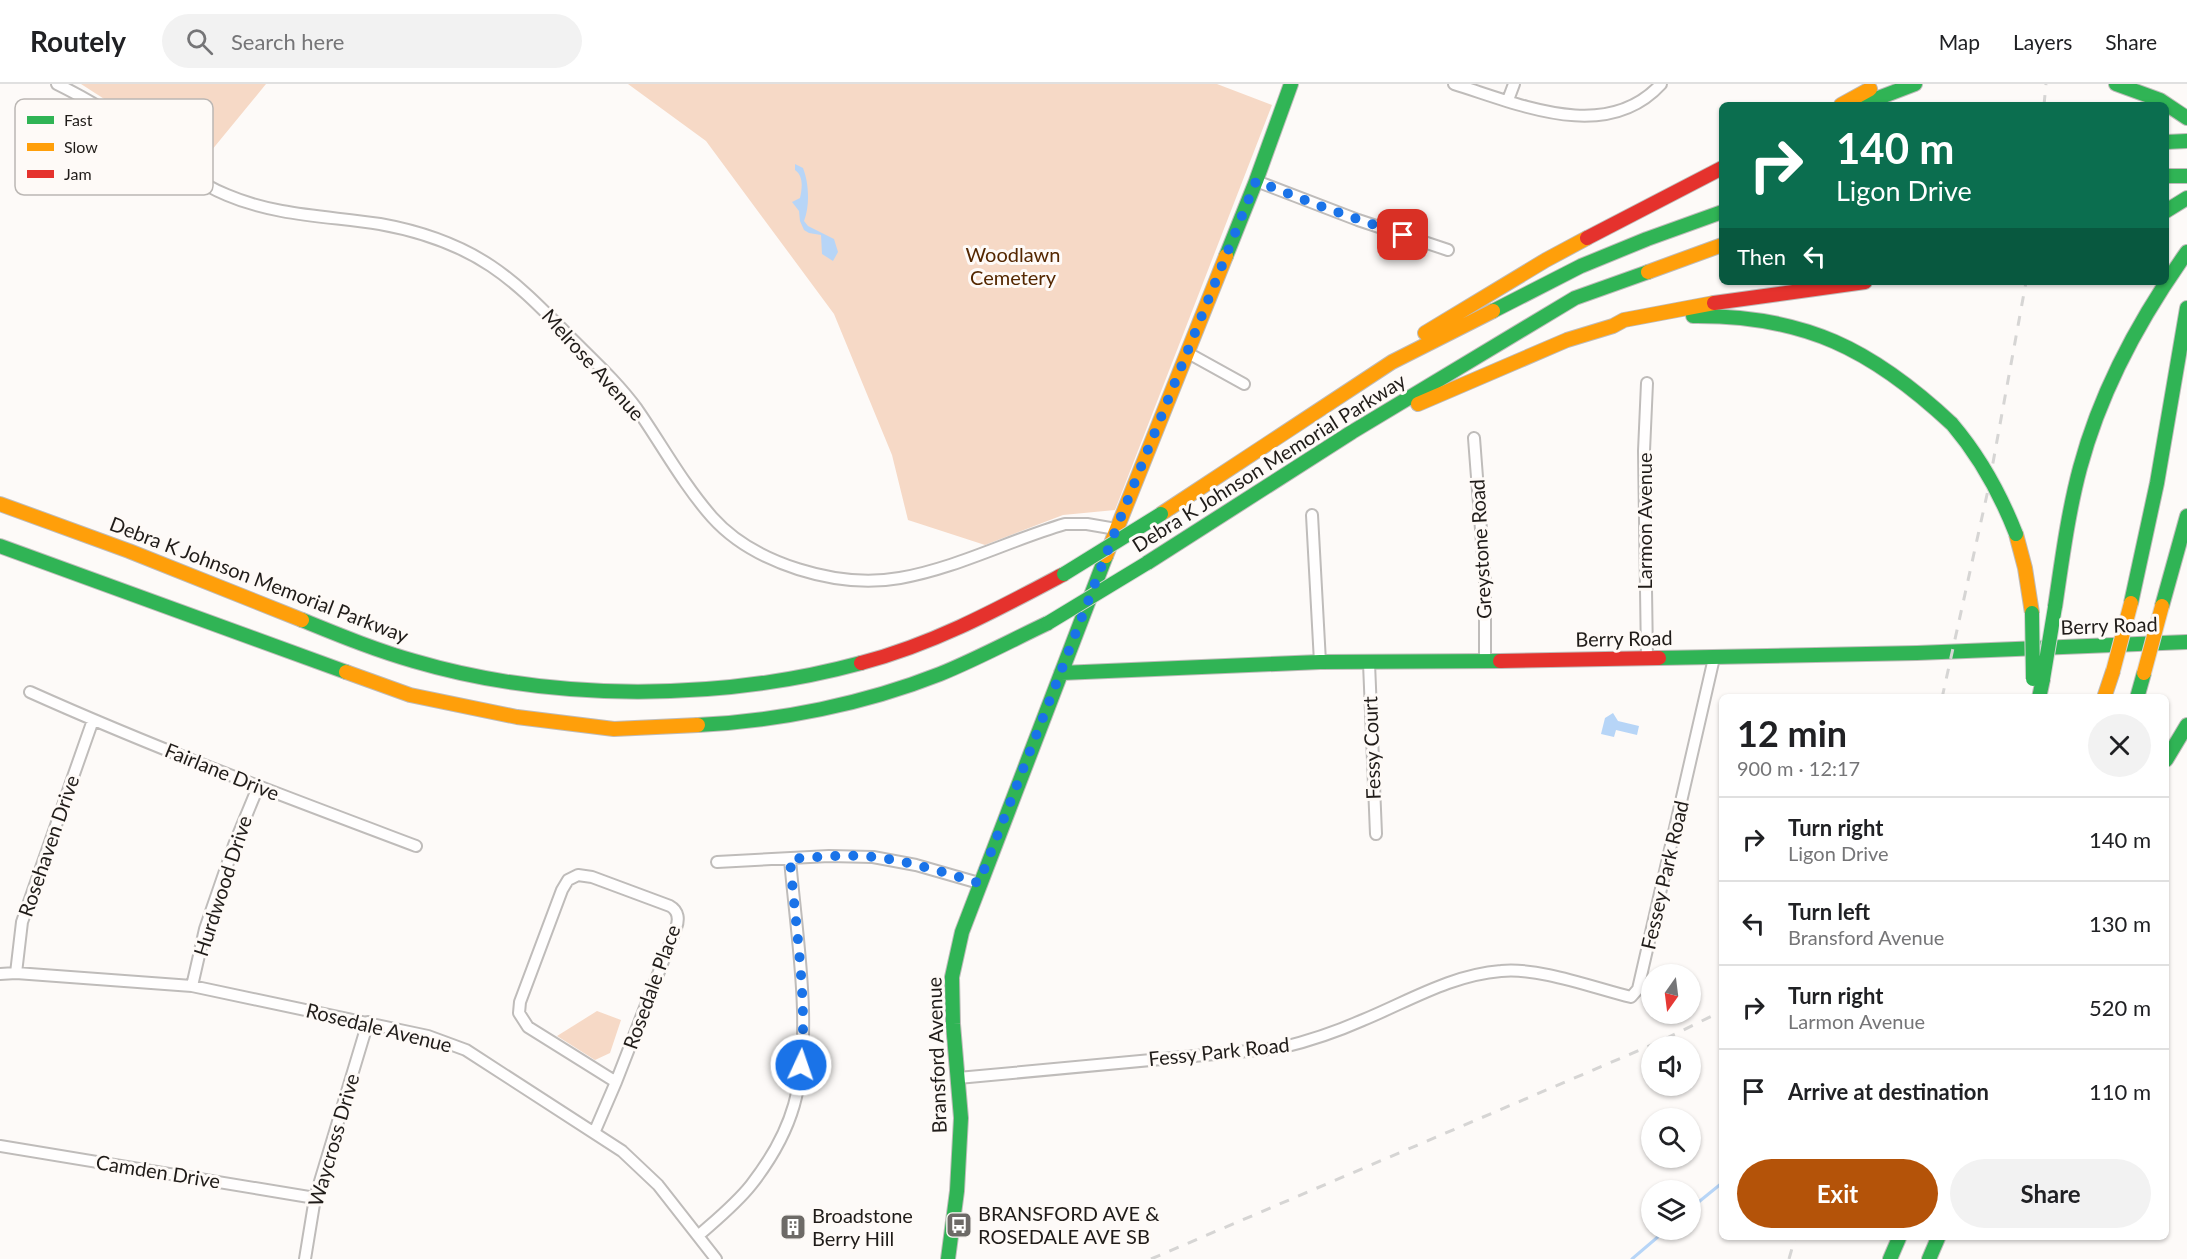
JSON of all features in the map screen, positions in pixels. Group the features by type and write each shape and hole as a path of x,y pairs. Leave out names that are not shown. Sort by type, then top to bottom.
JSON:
{"main road":[{"name":"Bransford Avenue","path":"948,1259 959,1169 961,1118 953,1023 952,977 962,932 1116,529 1256,181 1291,84"},
{"path":"1847,102 1880,84"},
{"path":"1868,102 1915,84"},
{"path":"2116,84 2163,102"},
{"path":"2169,106 2187,118"},
{"path":"2169,142 2187,141"},
{"path":"1392,362 1414,340 1502,285 1719,170"},
{"path":"2169,176 2187,176"},
{"path":"2169,209 2187,198"},
{"name":"Debra K Johnson Memorial Parkway","path":"0,504 168,566 367,646 486,678 579,689 661,692 808,676 874,659 942,636 1064,574 1161,514 1392,362 1581,266 1647,238 1719,213"},
{"name":"Debra K Johnson Memorial Parkway","path":"0,546 410,695 518,717 614,729 715,724 812,711 882,693 940,674 1048,623 1147,563 1352,432 1575,298 1719,246"},
{"path":"2169,279 2187,252"},
{"path":"1352,432 1568,340 1613,326 1624,320 1677,308 1843,285"},
{"path":"2032,694 2055,607 2068,522 2081,467 2100,408 2136,332 2165,285"},
{"path":"2105,694 2131,603 2157,483 2187,308"},
{"path":"1613,326 1626,327 1676,317 1712,315 1756,318 1803,329 1853,349 1891,371 1920,393 1952,424 1975,452 2002,500 2016,534 2025,568 2032,613 2039,694"},
{"path":"2138,694 2187,516"},
{"name":"Berry Road","path":"1061,673 1320,662 1714,658 1917,653 2187,642"},
{"path":"2169,755 2187,725"},
{"path":"1890,1259 1898,1240"},
{"path":"1929,1259 1937,1240"}],"street":[{"name":"Melrose Avenue","path":"57,84 86,99"},
{"path":"1454,84 1566,115 1604,116 1634,105 1661,84"},
{"path":"1508,100 1514,84"},
{"path":"1256,181 1348,217 1448,250"},
{"name":"Melrose Avenue","path":"213,189 250,204 293,214 382,225 436,238 459,247 493,267 540,306 635,407 679,474 712,517 748,547 774,560 804,571 837,578 898,579 1065,524 1088,524 1116,529"},
{"path":"1188,353 1244,384"},
{"name":"Larmon Avenue","path":"1647,383 1644,451 1647,658"},
{"name":"Greystone Road","path":"1474,438 1485,582 1485,660"},
{"path":"1312,515 1320,662"},
{"name":"Fessey Park Road","path":"1503,970 1558,978 1631,997 1638,989 1714,658"},
{"name":"Fessy Court","path":"1369,663 1376,834"},
{"name":"Fairlane Drive","path":"30,692 258,787 416,846"},
{"name":"Rosehaven Drive","path":"16,974 22,922 93,720"},
{"name":"Hurdwood Drive","path":"192,986 205,929 234,844 258,787"},
{"path":"717,862 829,856 873,857 916,865 979,883"},
{"path":"698,1236 751,1186 776,1147 794,1106 803,1041 790,859"},
{"name":"Rosedale Place","path":"594,1133 616,1082 676,928 677,915 670,906 592,877 576,875 568,880 562,890 520,1002 519,1013 528,1027 616,1082"},
{"name":"Fessy Park Road","path":"958,1078 1281,1048 1311,1041 1355,1024 1460,977 1503,970"},
{"name":"Rosedale Avenue","path":"0,974 192,986 368,1022 454,1044 505,1074 622,1151 645,1171 716,1259"},
{"name":"Waycross Drive","path":"305,1259 315,1198 368,1022"},
{"name":"Camden Drive","path":"0,1146 315,1198"}],"green space":[{"path":"81,84 266,84 213,149 213,99 104,99"},
{"name":"Woodlawn Cemetery","path":"628,84 1217,84 1272,105 1115,510 1063,515 985,545 908,520 892,455 834,314 706,141"},
{"path":"597,1011 621,1020 610,1053 595,1060 557,1036"}],"water":[{"path":"795,164 803,168 807,180 808,202 804,221 808,226 834,239 838,252 833,261 822,254 821,235 804,230 799,211 792,202 800,198 802,187"},
{"path":"1613,713 1618,721 1639,726 1637,735 1616,730 1614,737 1601,734 1605,718"}],"waterway":[{"path":"1701,1200 1719,1185"},
{"path":"1632,1259 1654,1240"}],"railway":[{"path":"2044,102 2046,84"},
{"path":"1943,694 1988,490 2025,285"},
{"path":"1151,1259 1661,1041 1719,1012"},
{"path":"1789,1259 1794,1240"}],"traffic: fast":[{"path":"1226,256 1291,84"},
{"path":"1868,102 1915,84"},
{"path":"2116,84 2163,102"},
{"path":"2169,106 2187,118"},
{"path":"2169,142 2187,141"},
{"path":"2169,176 2187,176"},
{"path":"2169,209 2187,198"},
{"path":"1493,311 1581,266 1719,213"},
{"path":"2169,278 2187,252"},
{"path":"1147,563 1352,432 1575,298 1648,272"},
{"path":"2055,607 2076,485 2089,439 2099,410 2124,355 2165,285"},
{"path":"2131,603 2157,483 2187,308"},
{"path":"1693,316 1733,317 1769,322 1803,330 1834,342 1893,375 1952,424"},
{"path":"1952,424 1972,449 1988,476 2016,534"},
{"path":"1064,574 1161,514"},
{"path":"2162,606 2187,516"},
{"path":"0,546 346,672"},
{"path":"948,1259 957,1191 961,1118 953,1024 952,977 962,932 1106,556"},
{"path":"1048,623 1147,563"},
{"path":"2043,679 2055,607"},
{"path":"2032,613 2033,679"},
{"path":"302,620 414,661 523,684 580,690 637,692 695,690 807,676 861,663"},
{"path":"698,725 790,715 882,694 940,674 1048,623"},
{"path":"1659,658 1917,653 2187,642"},
{"path":"1061,673 1320,662 1500,661"},
{"path":"2138,694 2144,673"},
{"path":"2040,694 2043,679"},
{"path":"2169,755 2187,725"},
{"path":"1890,1259 1898,1240"},
{"path":"1929,1259 1937,1240"}],"traffic: slow":[{"path":"1846,102 1870,89"},
{"path":"1425,333 1587,238"},
{"path":"1648,272 1719,246"},
{"path":"1106,556 1226,256"},
{"path":"1418,404 1567,340 1613,326 1624,320 1714,303"},
{"path":"1161,514 1392,362 1493,311"},
{"path":"0,504 129,551 302,620"},
{"path":"2016,534 2025,568 2032,613"},
{"path":"2113,671 2131,603"},
{"path":"2144,673 2162,606"},
{"path":"2105,694 2113,671"},
{"path":"346,672 410,695 517,717 614,729 698,725"}],"traffic: jam":[{"path":"1587,238 1719,170"},
{"path":"1714,303 1843,285"},
{"path":"861,663 940,636 1064,574"},
{"path":"1500,661 1659,658"}],"place":[{"name":"BRANSFORD AVE & ROSEDALE AVE SB","path":"959,1225"},
{"name":"Broadstone Berry Hill","path":"793,1227"}],"route":[{"path":"801,1065 803,1041 801,993 790,859 829,856 873,857 916,865 979,883 1116,529 1256,181 1403,235"}]}
